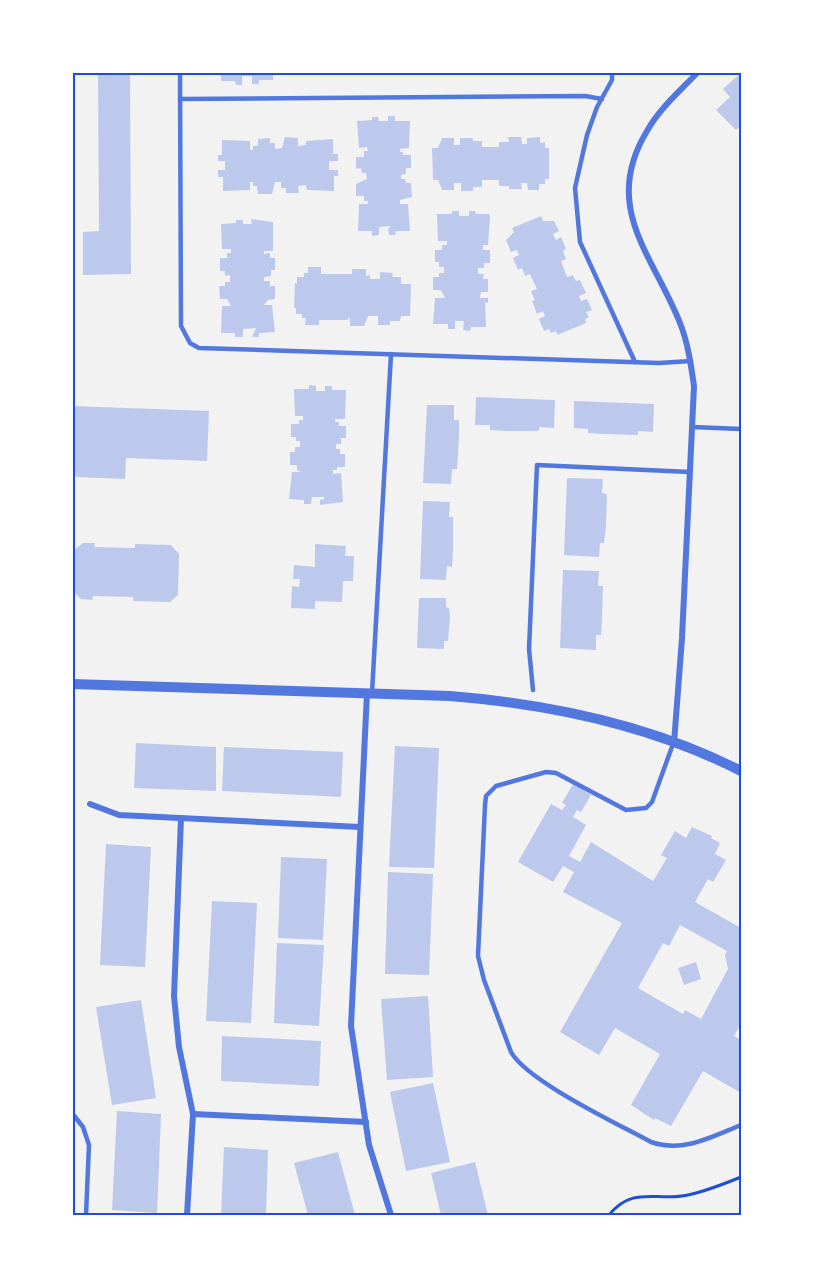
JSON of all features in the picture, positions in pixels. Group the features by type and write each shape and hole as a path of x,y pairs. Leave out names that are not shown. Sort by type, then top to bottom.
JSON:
{"street":[{"path":"674,743 682,638 694,386 682,326 644,252 628,205 633,164 646,132 664,106 698,72"},
{"path":"72,684 450,696 552,708 674,743 741,771"},
{"path":"370,693 360,827 351,1026 369,1145 391,1215"},
{"path":"90,804 119,815 360,827"},
{"path":"181,819 175,1020 193,1114 187,1215"},
{"path":"193,1114 366,1122"}],"lane":[{"path":"180,72 181,326 190,343 199,348 635,362 690,361"},
{"path":"612,72 612,80 587,135 574,188 580,242 635,362"},
{"path":"180,99 585,96 602,99"},
{"path":"370,693 391,354"},
{"path":"692,427 741,429"},
{"path":"533,690 529,649 537,465 690,472"},
{"path":"674,743 652,802 646,808 626,810 556,773 536,775 496,786 490,791 485,805 480,967 511,1052 517,1063 535,1077 651,1142 664,1147 686,1147 741,1125"},
{"path":"72,1113 82,1127 89,1145 86,1215"}],"path":[{"path":"609,1215 626,1199 641,1196 689,1195 741,1177"}],"building":[{"path":"98,72 130,72 131,274 83,275 83,232 99,231"},
{"path":"221,72 273,72 273,80 259,80 259,84 252,84 252,76 242,76 242,85 236,85 235,81 221,81"},
{"path":"741,73 741,125 736,130 716,110 730,97 723,89"},
{"path":"388,116 395,116 395,121 410,121 409,148 400,149 400,152 403,152 403,155 411,155 411,168 406,168 406,174 401,175 401,179 405,179 406,183 411,183 412,197 400,200 400,204 408,204 410,231 395,231 396,235 389,235 388,229 391,226 379,227 379,235 372,236 372,231 358,231 359,204 368,204 368,201 364,201 364,196 356,196 356,184 367,179 366,173 362,173 361,168 356,169 356,157 364,157 364,151 368,151 367,147 359,148 357,121 372,120 372,117 378,117 379,121 388,121"},
{"path":"285,137 298,138 298,146 306,145 306,141 333,139 333,154 338,154 338,161 329,161 329,170 338,170 338,176 334,176 334,191 307,190 306,185 298,186 299,193 286,193 286,188 281,188 281,182 275,182 272,194 258,194 257,186 253,186 253,182 250,182 250,190 223,191 223,177 218,177 218,170 225,170 225,161 218,161 218,155 222,155 222,140 250,141 250,150 253,150 253,146 258,146 258,139 270,138 270,143 275,143 275,149 282,148"},
{"path":"508,137 521,137 522,144 527,144 527,138 540,137 540,143 545,142 545,148 549,148 549,179 545,179 545,184 539,184 539,190 528,190 527,183 521,183 522,189 509,189 509,186 499,186 499,180 482,180 482,187 473,187 473,191 461,191 461,183 454,183 454,190 442,190 438,180 433,180 432,148 438,148 442,138 454,138 454,145 460,145 460,138 473,138 473,141 482,141 482,147 499,147 499,142 509,142"},
{"path":"452,211 459,211 459,216 469,216 469,211 475,211 476,214 489,214 490,217 488,245 483,245 483,250 490,250 490,263 484,263 484,268 478,268 478,274 484,274 483,279 488,279 488,292 481,292 480,298 488,298 488,303 485,302 486,327 471,327 470,331 463,330 464,321 455,321 455,329 448,329 448,324 433,324 435,298 445,298 441,290 433,290 433,277 439,277 439,273 444,273 444,267 439,267 439,262 435,262 435,250 442,250 442,245 447,245 447,241 438,241 437,214 452,214"},
{"path":"541,216 543,221 554,221 559,231 553,234 556,240 561,237 566,249 563,251 566,259 561,261 567,277 573,275 576,281 580,280 586,293 579,296 581,301 587,299 592,310 586,312 589,317 585,319 586,323 557,335 556,331 551,333 549,329 544,331 539,319 545,316 543,311 537,314 532,301 535,300 531,291 537,289 530,274 525,276 522,268 518,270 513,258 519,255 517,250 511,252 506,240 514,232 512,228"},
{"path":"251,219 273,222 273,251 264,251 264,254 270,253 270,258 275,258 275,270 271,270 271,276 264,277 264,281 270,281 270,286 275,286 275,299 268,300 264,305 272,305 275,332 259,333 259,337 252,337 256,328 243,329 243,337 235,337 235,333 221,333 222,306 231,306 227,299 220,299 219,286 225,286 225,282 230,282 230,275 225,276 225,271 220,271 220,258 227,258 227,253 231,253 231,249 222,249 221,224 243,220 243,224 252,224"},
{"path":"308,267 321,267 321,274 352,274 352,269 366,269 366,276 370,275 370,279 380,279 380,272 393,273 392,277 401,277 401,284 411,284 410,316 401,316 400,321 390,321 390,325 378,325 378,316 368,316 364,326 350,326 350,317 347,320 319,320 319,325 305,325 306,318 302,318 302,314 296,314 296,308 294,308 295,283 297,284 297,277 304,277 304,273 308,273"},
{"path":"309,385 316,386 316,391 325,391 325,386 332,386 332,390 346,390 345,419 335,419 335,422 339,422 339,426 346,426 346,438 341,438 341,444 336,444 336,449 340,449 340,454 345,454 345,467 337,467 337,470 333,470 333,474 341,473 343,502 320,505 320,500 324,497 312,497 311,504 304,504 304,500 289,499 292,472 301,472 297,470 297,465 290,465 290,452 295,452 295,447 300,447 300,441 296,441 296,437 291,437 291,424 299,424 299,420 303,420 303,416 295,416 294,389 309,389"},
{"path":"476,397 555,400 554,428 539,427 539,431 506,431 490,430 490,425 475,425"},
{"path":"574,401 654,404 653,432 638,431 638,435 604,434 588,433 588,429 574,428"},
{"path":"427,405 454,405 454,420 459,420 457,469 452,469 451,484 423,483"},
{"path":"72,406 209,411 207,461 126,458 125,479 77,477 72,472"},
{"path":"567,478 603,479 602,493 607,494 606,527 604,543 600,543 599,557 564,555"},
{"path":"423,501 450,502 449,517 453,517 453,550 452,567 447,566 446,580 420,579"},
{"path":"83,543 95,543 94,547 135,548 135,544 171,545 179,554 178,595 170,602 133,601 133,597 93,596 92,600 81,599 73,591 74,550"},
{"path":"315,544 346,546 345,556 354,556 353,581 343,581 342,602 315,601 315,609 291,608 292,586 299,587 300,579 293,579 294,565 315,567"},
{"path":"563,570 599,571 598,586 603,586 602,618 601,635 596,635 596,650 560,648"},
{"path":"419,598 446,598 446,607 449,608 450,616 448,641 444,641 444,649 417,648"},
{"path":"136,743 216,747 216,791 134,788"},
{"path":"395,746 439,748 434,868 389,867"},
{"path":"224,747 343,752 341,797 222,791"},
{"path":"573,784 591,795 581,812 577,810 573,817 586,825 569,856 580,862 591,842 653,881 667,858 661,855 675,831 686,838 692,827 712,836 711,838 720,843 715,854 726,860 713,882 708,879 695,902 741,928 741,1024 734,1036 741,1040 741,1093 703,1071 671,1126 655,1118 654,1120 631,1105 660,1054 615,1028 599,1055 560,1032 622,923 563,892 574,872 563,866 553,882 518,862 551,804 562,810 566,805 562,803","holes":["680,925 727,951 725,955 728,969 701,1019 685,1010 683,1014 638,988 663,943 669,946"]},
{"path":"106,844 151,847 145,967 100,965"},
{"path":"281,857 327,859 323,940 278,938"},
{"path":"388,872 433,874 429,975 385,974"},
{"path":"212,901 257,903 251,1023 206,1021"},
{"path":"277,943 324,945 319,1026 274,1023"},
{"path":"696,962 701,979 684,985 678,968"},
{"path":"428,996 433,1077 387,1080 381,999"},
{"path":"141,1000 156,1098 112,1105 96,1007"},
{"path":"222,1036 321,1041 319,1086 221,1081"},
{"path":"433,1083 450,1162 406,1171 390,1092"},
{"path":"117,1111 161,1114 157,1213 112,1210"},
{"path":"224,1147 268,1150 266,1215 221,1215"},
{"path":"338,1152 355,1215 308,1215 294,1163"},
{"path":"475,1162 488,1215 441,1215 431,1173"}]}
